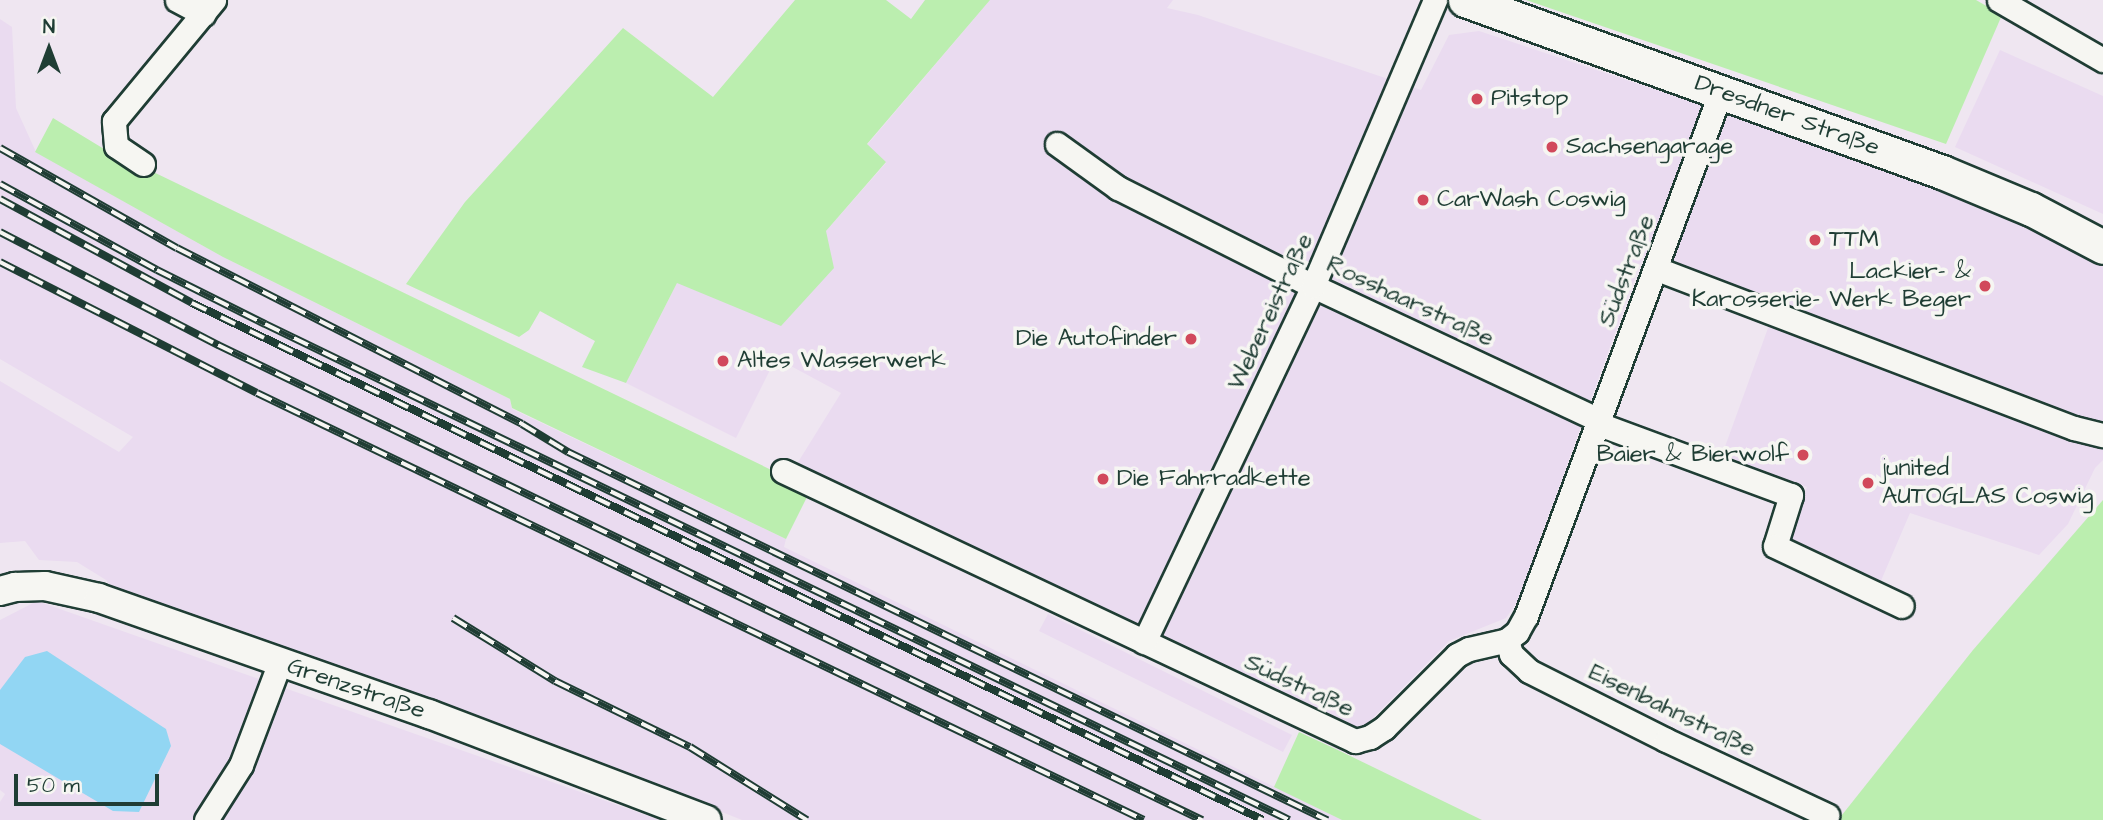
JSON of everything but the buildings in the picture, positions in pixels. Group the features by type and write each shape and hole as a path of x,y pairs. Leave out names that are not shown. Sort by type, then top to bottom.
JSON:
{"main road":[{"name":"Dresdner Straße","path":"1465,0 1942,172 2031,209 2103,247"}],"street":[{"path":"143,164 116,146 114,121 209,7 177,0"},
{"name":"Webereistraße","path":"1144,642 1313,286 1435,0"},
{"path":"2009,3 2103,60"},
{"name":"Südstraße","path":"783,471 1355,741 1370,737 1384,728 1457,655 1469,649 1507,640 1517,632 1532,601 1721,92"},
{"name":"Rosshaarstraße","path":"1057,144 1118,188 1313,286 1597,421 1791,495 1775,546 1902,606"},
{"path":"1657,270 2074,428 2103,435"},
{"name":"Grenzstraße","path":"0,592 15,587 45,586 99,598 429,714 706,820"},
{"name":"Eisenbahnstraße","path":"1507,640 1511,654 1529,671 1666,740 1828,815"},
{"path":"206,820 241,765 280,662"}],"shaded area":[{"path":"990,0 1173,0 1167,8 1198,15 1421,90 1449,35 1479,31 1937,183 2103,257 2103,460 2095,468 2068,524 2039,555 1910,513 1880,583 1791,539 1807,487 1722,455 1776,306 1643,256 1517,602 1506,618 1449,641 1340,751 795,467 841,393 776,358 736,438 626,383 677,283 826,231 886,163 867,145"},
{"path":"0,19 12,27 16,108 36,152 223,257 510,399 512,409 786,539 784,547 1342,820 742,820 607,766 113,589 106,580 77,562 39,560 25,541 0,543 0,381 119,452 133,437 0,359"},
{"path":"2000,50 2103,96 2103,214 1955,147"},
{"path":"37,601 660,820 0,820 0,802 5,794 0,790 0,620"},
{"path":"1048,614 1292,735 1283,752 1039,631"}],"green space":[{"path":"795,0 886,0 911,19 925,0 990,0 867,144 886,162 826,231 834,268 781,326 677,283 626,383 582,367 595,341 540,311 529,330 519,337 406,284 465,202 623,28 713,97"},
{"path":"1526,0 1976,0 2002,15 1946,144"},
{"path":"53,118 142,172 145,168 811,489 786,539 512,408 510,399 223,257 35,152"},
{"path":"2103,500 2103,820 1838,820 1973,650"},
{"path":"1299,732 1482,820 1342,820 1274,787"}],"water":[{"path":"47,651 166,729 171,746 139,812 113,811 0,744 0,690 25,657"}],"railway":[{"path":"0,148 177,248 522,424 568,452 1327,820"},
{"path":"0,184 157,270 265,324 1289,820"},
{"path":"0,199 192,303 1263,820"},
{"path":"0,232 218,345 1202,820"},
{"path":"0,262 257,393 1144,820"},
{"path":"453,618 555,681 690,747 807,820"}],"place":[{"name":"Pitstop","path":"1477,99"},
{"name":"Sachsengarage","path":"1552,147"},
{"name":"CarWash Coswig","path":"1423,200"},
{"name":"TTM","path":"1815,240"},
{"name":"Lackier- & Karosserie- Werk Beger","path":"1985,286"},
{"name":"Die Autofinder","path":"1191,339"},
{"name":"Altes Wasserwerk","path":"723,361"},
{"name":"Baier & Bierwolf","path":"1803,455"},
{"name":"Die Fahrradkette","path":"1103,479"},
{"name":"junited AUTOGLAS Coswig","path":"1868,483"}]}
